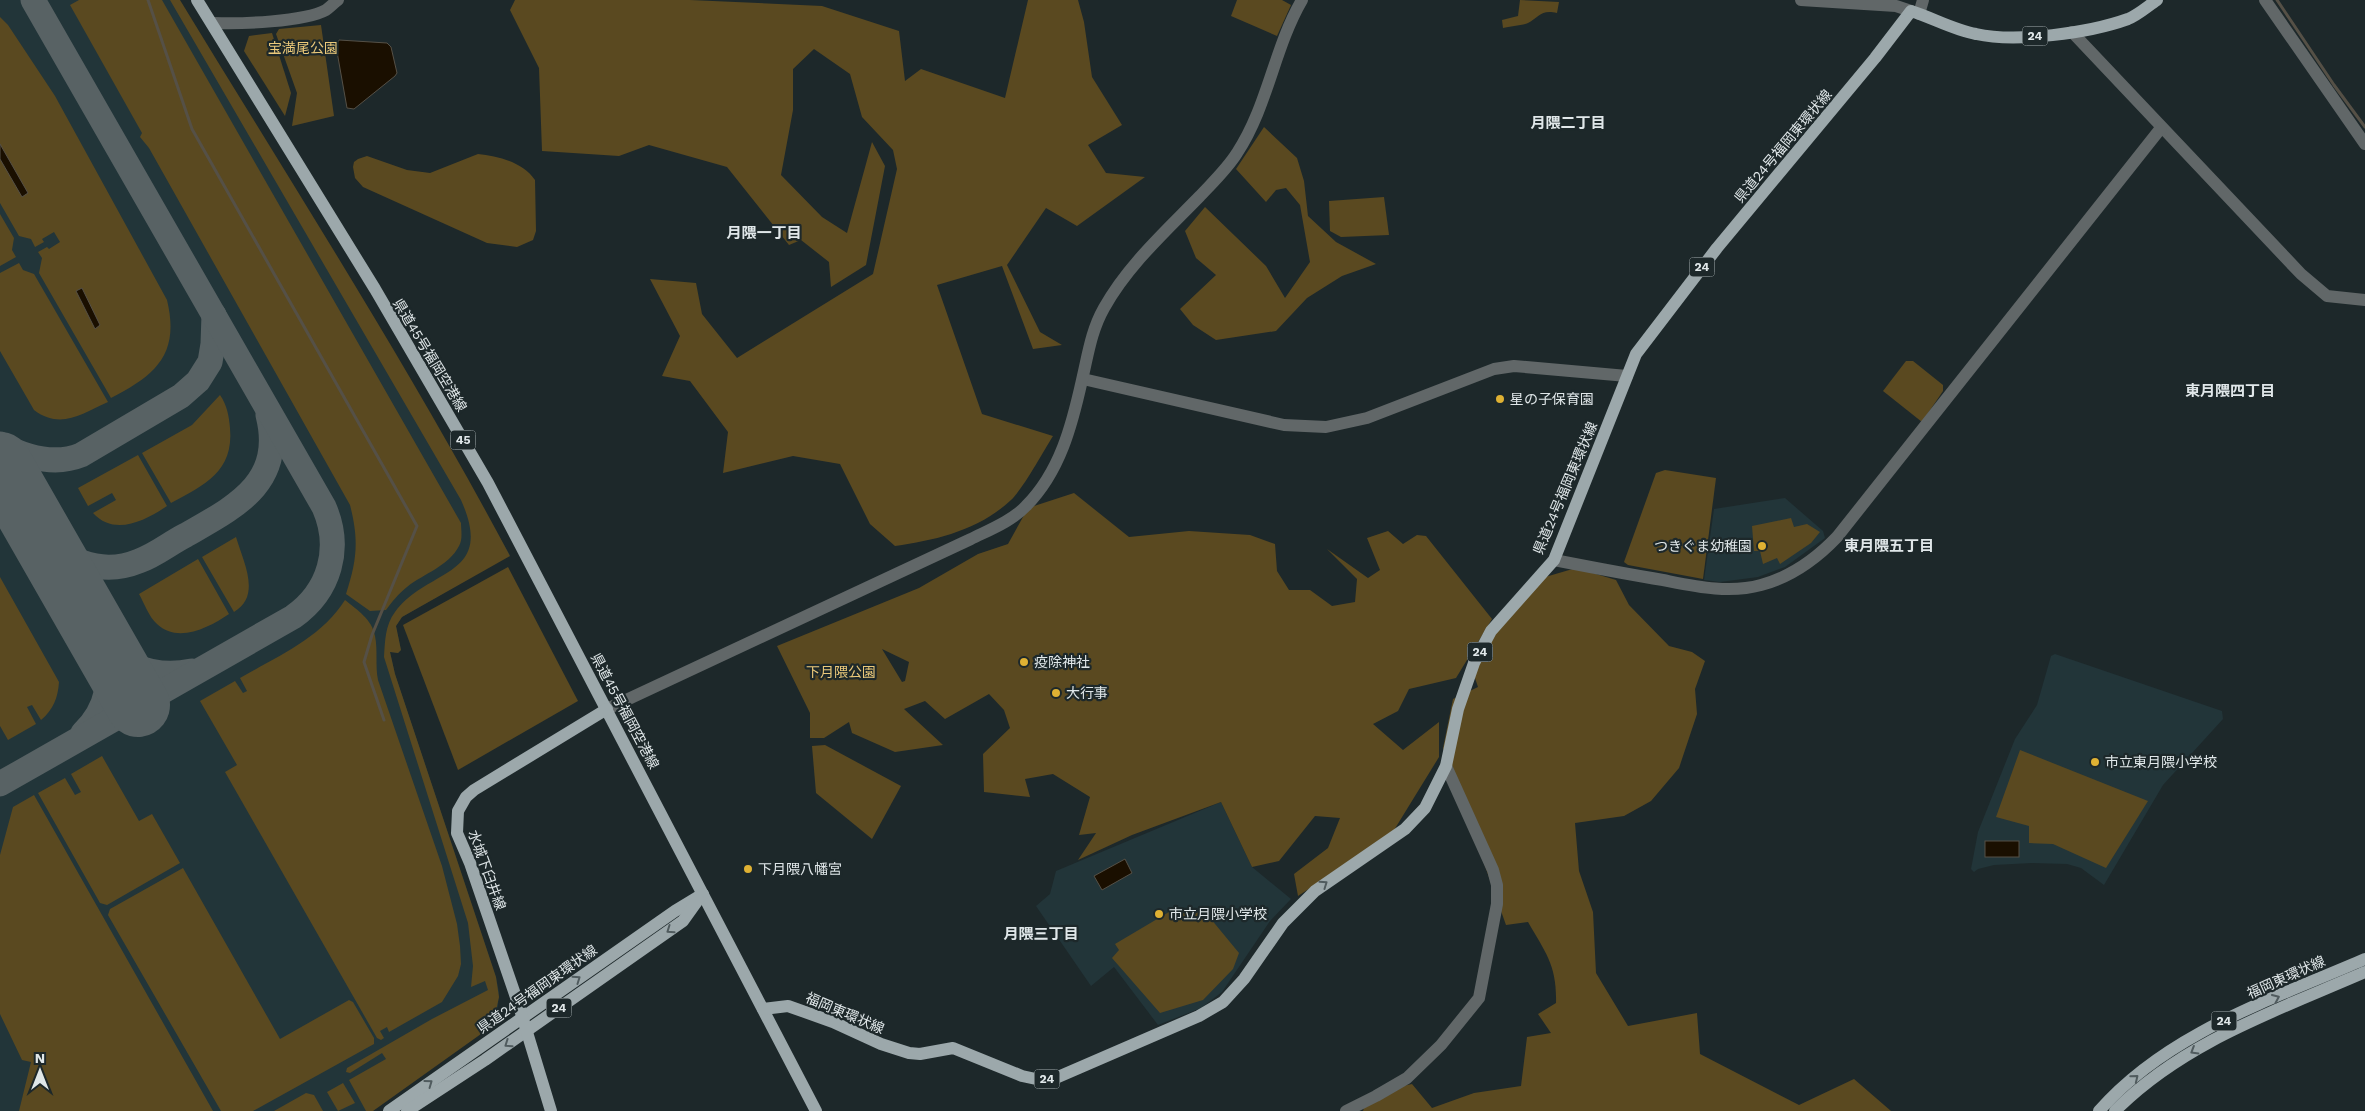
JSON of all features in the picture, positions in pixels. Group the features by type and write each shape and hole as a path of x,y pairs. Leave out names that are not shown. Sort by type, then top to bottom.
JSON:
{"main road":[{"name":"県道45号福岡空港線","path":"197,0 214,24 488,483 703,894"},
{"name":"24","path":"1915,12 1974,34 1998,38 2072,32 2129,18 2157,0"},
{"name":"県道24号福岡東環状線","path":"1288,917 1315,891 1406,829 1425,808 1446,766 1460,702 1474,663 1491,631 1554,560 1636,354 1717,248 1915,12"},
{"name":"水城下臼井線","path":"551,1111 523,1017 470,863 457,833 458,811 466,797 474,790 607,708"},
{"name":"24","path":"407,1111 526,1031 683,920 703,894"},
{"name":"県道24号福岡東環状線","path":"390,1111 675,910 703,894"},
{"path":"703,894 816,1111"},
{"name":"福岡東環状線","path":"763,1009 788,1006 833,1022 881,1044 909,1053 920,1054 953,1048 1022,1076 1036,1079 1058,1077 1199,1016 1223,1002 1244,978 1264,947 1288,917"},
{"name":"福岡東環状線","path":"2099,1111 2121,1089 2174,1048 2238,1015 2365,959"},
{"name":"福岡東環状線","path":"2115,1111 2162,1070 2216,1038 2365,972"}],"street":[{"path":"214,24 291,19 325,10 338,0"},
{"path":"607,708 971,539 997,526 1026,507 1050,476 1063,449 1083,379 1092,335 1113,293 1152,246 1227,167 1250,132 1294,14 1302,0"},
{"path":"1801,0 1896,6 1915,12 1923,0"},
{"path":"2265,0 2365,144"},
{"path":"2072,32 2301,274 2327,296 2365,300"},
{"path":"1554,560 1702,587 1731,589 1761,586 1801,568 1820,555 1837,537 2161,128"},
{"path":"1083,379 1284,425 1310,427 1342,425 1367,418 1494,369 1514,366 1626,376"},
{"path":"1346,1111 1406,1078 1441,1045 1479,998 1495,922 1497,885 1493,870 1446,766"}],"shaded area":[{"path":"0,0 179,0 386,343 510,555 402,617 396,626 401,650 398,653 390,652 395,674 496,977 499,992 498,1007 472,1040 369,1111 0,1111"},
{"path":"339,40 387,43 391,47 397,73 354,109 347,108 336,46"},
{"path":"0,144 28,193 22,197 0,159"},
{"path":"82,288 100,325 95,329 76,291"},
{"name":"つきぐま幼稚園","path":"1785,498 1823,531 1825,538 1785,567 1758,577 1720,582 1704,580 1714,509"},
{"name":"市立東月隈小学校","path":"2055,654 2222,711 2223,719 2163,785 2104,885 2081,868 2067,864 1994,865 1978,869 1974,872 1971,869 1978,832 2015,739 2037,705 2051,656"},
{"name":"市立月隈小学校","path":"1221,802 1252,867 1291,899 1270,921 1222,992 1201,1008 1158,1025 1114,967 1091,986 1036,906 1050,894 1056,871"},
{"path":"1985,841 2019,841 2019,857 1985,857"},
{"path":"1125,859 1132,873 1102,890 1094,876"}],"green space":[{"path":"79,0 162,0 461,523 461,540 455,553 442,564 413,582 395,598 386,610 370,611 346,594 353,571 356,550 355,529 350,505 149,148 140,137 142,133 70,5"},
{"path":"170,0 180,0 307,207 432,415 510,556 402,617 396,626 401,650 398,653 390,652 395,674 496,977 499,997 496,1011 502,1019 373,1111 366,1111 349,1080 386,1059 382,1053 350,1073 346,1072 347,1068 432,1019 488,990 485,981 471,987 473,966 468,923 384,657 386,634 389,622 395,612 409,597 454,568 464,558 470,544 470,525 461,500"},
{"path":"515,0 690,0 822,6 899,31 905,81 921,69 1005,98 1028,0 1078,0 1084,22 1092,77 1122,125 1088,145 1106,173 1145,177 1077,226 1046,208 1007,265 1040,332 1062,345 1033,349 1002,266 937,285 982,414 1053,436 1016,495 985,519 957,532 942,537 895,546 870,524 840,464 793,456 723,473 728,432 690,381 662,376 680,336 650,279 696,283 702,314 737,358 873,274 897,169 893,150 862,117 850,74 814,49 793,69 793,110 781,175 822,217 847,233 872,142 885,166 866,265 831,287 829,262 801,240 789,245 727,167 649,145 619,156 542,151 539,68 510,10"},
{"path":"1237,0 1282,0 1291,5 1277,36 1231,16"},
{"path":"1520,0 1559,2 1557,13 1547,12 1528,23 1503,28 1502,20 1518,16"},
{"path":"0,17 8,25 55,96 167,300 170,335 167,349 161,361 141,381 111,398 39,273 42,258 38,252 47,247 49,249 60,242 54,232 42,239 44,242 35,247 31,239 19,236 0,203"},
{"name":"宝満尾公園","path":"321,25 334,116 292,126 297,93 276,34 279,29"},
{"path":"272,33 291,93 285,116 244,51 249,36"},
{"path":"1264,127 1297,158 1304,181 1308,216 1336,242 1376,264 1342,276 1307,298 1276,331 1216,340 1193,325 1180,309 1216,275 1196,258 1185,231 1205,207 1266,266 1285,298 1310,262 1300,205 1286,188 1276,190 1266,202 1236,169"},
{"path":"478,154 502,158 517,164 535,180 536,231 533,240 517,247 487,243 363,187 355,178 353,167 354,162 367,156 407,170 430,173"},
{"path":"1384,197 1389,235 1341,237 1330,231 1329,201"},
{"path":"0,214 14,238 12,250 16,257 0,266"},
{"path":"19,263 23,270 34,274 108,402 80,415 62,419 53,419 34,410 0,351 0,273"},
{"path":"1906,361 1913,361 1943,385 1943,391 1922,422 1883,391"},
{"path":"220,395 226,407 230,424 230,443 227,456 222,466 205,483 171,503 142,453 192,425"},
{"path":"138,455 167,506 140,521 130,524 111,524 102,520 93,513 116,500 112,493 88,506 78,488"},
{"path":"1665,470 1716,478 1703,579 1628,565 1624,562 1656,473"},
{"name":"下月隈公園","path":"1074,493 1129,537 1189,531 1250,535 1275,544 1277,571 1289,590 1310,590 1332,606 1355,602 1357,579 1327,549 1368,578 1380,570 1367,538 1388,531 1403,544 1417,535 1426,536 1492,619 1456,678 1409,689 1398,711 1373,724 1403,750 1439,722 1439,757 1391,835 1298,896 1294,874 1328,848 1340,818 1315,816 1279,861 1252,867 1221,802 1132,835 1078,860 1096,833 1079,835 1090,797 1053,774 1025,779 1030,797 984,792 983,754 1010,728 1004,710 989,694 945,719 925,701 904,709 943,745 895,752 852,733 849,722 824,738 810,738 810,713 777,646 919,588 978,554 1008,544 1028,508","holes":["882,649 909,662 905,681 902,682"]},
{"path":"1791,518 1794,527 1807,524 1820,532 1811,543 1780,564 1777,558 1763,564 1760,551 1754,551 1752,526"},
{"path":"236,537 246,567 249,588 247,597 242,605 234,612 202,557"},
{"path":"198,559 229,614 213,624 194,631 174,633 165,630 152,618 139,594"},
{"path":"508,567 578,701 458,770 403,625"},
{"path":"1576,568 1616,580 1629,605 1669,646 1692,652 1705,661 1695,689 1697,714 1679,768 1651,801 1624,816 1575,823 1579,871 1593,912 1596,973 1628,1026 1697,1013 1700,1054 1799,1105 1854,1079 1891,1111 1363,1111 1368,1094 1412,1084 1432,1108 1474,1093 1521,1086 1527,1037 1551,1033 1538,1014 1556,1003 1555,979 1549,960 1528,922 1506,925 1443,748 1453,699 1478,687 1470,663 1535,580"},
{"path":"0,577 59,682 54,703 49,712 41,720 32,705 27,707 36,724 8,740 0,726"},
{"path":"345,600 363,615 373,630 376,641 378,680 442,866 457,924 460,946 461,964 458,976 442,1002 389,1032 387,1027 380,1031 384,1038 381,1040 377,1038 225,772 237,765 200,701 235,681 243,693 247,691 240,678 284,654 311,636 324,625"},
{"path":"825,745 901,786 872,839 816,793 812,746"},
{"path":"2020,750 2148,801 2106,868 2053,844 2029,843 2029,826 1996,817"},
{"path":"102,756 139,821 152,814 180,863 107,905 100,903 38,793 65,778 75,795 81,792 71,774"},
{"path":"34,795 213,1111 19,1111 31,1062 22,1060 0,1014 0,855 13,807"},
{"path":"183,868 280,1039 349,1000 353,1002 374,1038 374,1044 253,1111 221,1111 108,915 110,909"},
{"path":"1174,909 1206,913 1239,953 1233,969 1203,1000 1160,1013 1112,958 1119,950 1115,944"},
{"path":"343,1083 355,1103 338,1111 327,1092"},
{"path":"306,1093 314,1095 323,1111 274,1111"}],"waterway":[{"path":"148,0 192,129 417,526 372,635 364,662 384,720"},
{"path":"2277,0 2334,85 2365,127"}],"taxiway":[{"path":"0,784 293,617 316,595 324,582 332,553 332,538 324,507 33,0"},
{"path":"0,444 19,453 40,459 60,460 71,458 81,455 181,396 198,381 210,362 214,315"},
{"path":"36,527 57,548 82,562 110,567 139,561 222,514 252,490 262,475 269,458 271,439 268,415"},
{"path":"103,644 122,659 144,669 167,673 192,671"},
{"path":"83,733 98,713 106,691 108,668 103,644"}],"runway":[{"path":"0,464 138,705"}],"place":[{"name":"星の子保育園","path":"1500,399"},
{"name":"つきぐま幼稚園","path":"1762,546"},
{"name":"疫除神社","path":"1024,662"},
{"name":"大行事","path":"1056,693"},
{"name":"市立東月隈小学校","path":"2095,762"},
{"name":"下月隈八幡宮","path":"748,869"},
{"name":"市立月隈小学校","path":"1159,914"}],"district":[{"name":"月隈二丁目","path":"1568,123"},
{"name":"月隈一丁目","path":"764,233"},
{"name":"東月隈四丁目","path":"2230,391"},
{"name":"東月隈五丁目","path":"1889,546"},
{"name":"月隈三丁目","path":"1041,934"}]}
